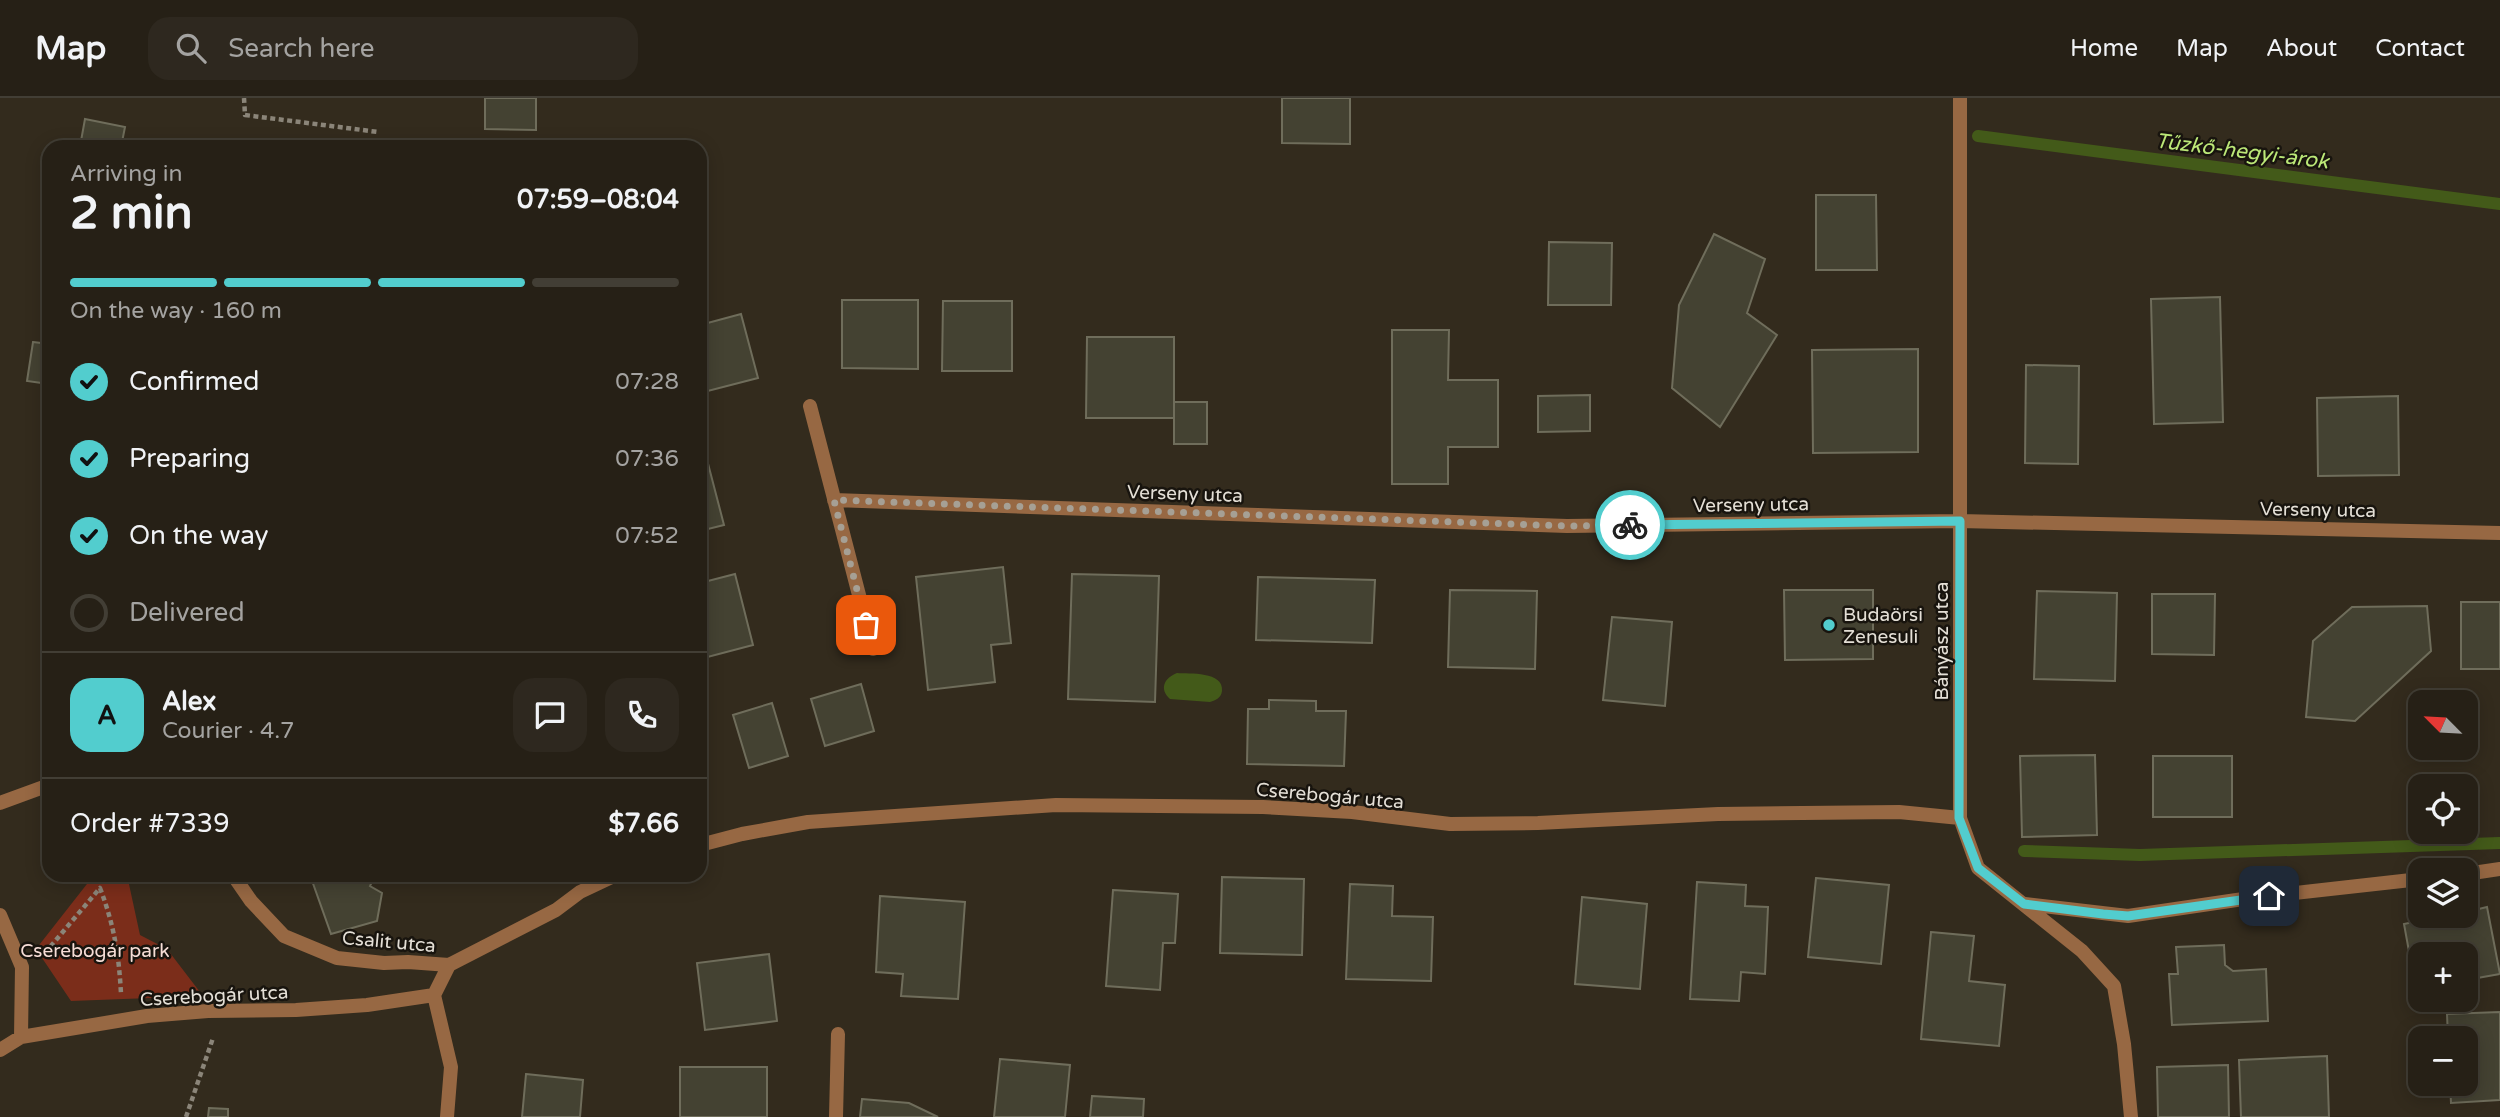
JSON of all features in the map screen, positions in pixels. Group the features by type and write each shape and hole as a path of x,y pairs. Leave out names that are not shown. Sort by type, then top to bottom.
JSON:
{"street":[{"name":"Bányász utca","path":"1960,98 1959,818 1978,868 2082,951 2114,986 2124,1044 2131,1117"},
{"path":"810,407 873,649"},
{"name":"Verseny utca","path":"834,500 1567,526 1960,521 2500,533"},
{"path":"0,803 42,788"},
{"name":"Cserebogár utca","path":"707,843 808,822 1056,805 1263,807 1352,812 1450,824 1538,823 1718,814 1899,812 1959,818"},
{"path":"2478,872 2500,869"},
{"path":"2024,904 2128,916 2250,898 2408,880"},
{"name":"Csalit utca","path":"238,882 251,901 284,936 337,958 449,965"},
{"path":"447,1117 450,1067 434,995 449,965 556,910 580,892 601,882"},
{"path":"0,915 22,967 21,1037"},
{"name":"Cserebogár utca","path":"0,1050 21,1037 147,1016 367,1005 434,995"},
{"path":"836,1117 838,1034"}],"path":[{"path":"244,98 246,115 378,132"},
{"path":"22,967 41,957 100,888 111,917 119,954 121,1000"},
{"path":"186,1117 213,1039 208,1011"}],"green space":[{"name":"Cserebogár park","path":"89,882 129,882 140,935 167,949 203,996 71,1001 36,949"}],"shaded area":[{"path":"1177,673 1197,674 1218,680 1221,695 1210,702 1170,699 1164,684"}],"building":[{"path":"485,98 536,98 536,130 485,129"},
{"path":"1282,98 1350,98 1350,144 1282,143"},
{"path":"85,119 125,127 122,140 81,140"},
{"path":"1816,195 1876,195 1877,270 1816,270"},
{"path":"1714,234 1765,259 1747,313 1777,335 1720,427 1672,388 1679,305"},
{"path":"1549,242 1612,243 1611,305 1548,305"},
{"path":"2220,297 2223,422 2154,424 2151,299"},
{"path":"842,300 918,300 918,369 842,368"},
{"path":"943,301 1012,301 1012,371 942,371"},
{"path":"741,314 758,378 707,391 707,323"},
{"path":"1392,330 1449,330 1448,380 1498,380 1498,447 1448,447 1448,484 1392,484"},
{"path":"1087,337 1174,337 1174,418 1086,418"},
{"path":"33,342 42,343 42,383 27,381"},
{"path":"1918,349 1918,452 1813,453 1812,350"},
{"path":"2026,365 2079,366 2078,464 2025,463"},
{"path":"1590,395 1590,431 1538,432 1538,396"},
{"path":"2398,396 2399,475 2318,476 2317,398"},
{"path":"1174,402 1207,402 1207,444 1174,444"},
{"path":"707,460 724,525 707,529"},
{"path":"1003,567 1011,643 991,645 995,682 928,690 916,577"},
{"path":"735,574 753,645 707,657 707,581"},
{"path":"1072,574 1159,576 1155,702 1068,699"},
{"path":"1258,577 1375,580 1372,643 1256,640"},
{"path":"1450,590 1537,591 1535,669 1448,667"},
{"name":"Budaörsi Zenesuli","path":"1784,590 1873,590 1873,659 1785,660"},
{"path":"2037,591 2117,593 2115,681 2034,679"},
{"path":"2152,594 2215,594 2214,655 2152,654"},
{"path":"2461,602 2500,602 2500,669 2461,669"},
{"path":"2427,606 2431,651 2355,721 2306,717 2313,641 2352,607"},
{"path":"1612,617 1672,622 1665,706 1603,700"},
{"path":"861,684 874,731 825,746 811,699"},
{"path":"1269,700 1316,701 1316,711 1346,711 1344,766 1247,764 1248,709 1269,709"},
{"path":"772,703 788,756 749,768 733,715"},
{"path":"2095,755 2097,835 2022,837 2020,756"},
{"path":"2153,756 2232,756 2232,817 2153,817"},
{"path":"1222,877 1304,879 1302,955 1220,953"},
{"path":"1816,878 1889,885 1881,964 1808,957"},
{"path":"312,882 372,882 370,886 382,893 377,921 331,934"},
{"path":"1697,882 1746,885 1745,906 1768,907 1765,974 1741,972 1739,1001 1690,999"},
{"path":"1350,884 1393,886 1392,916 1433,917 1431,981 1346,979"},
{"path":"1113,890 1178,894 1175,943 1163,943 1160,990 1106,986"},
{"path":"880,896 965,902 958,999 901,996 903,974 876,972"},
{"path":"1582,897 1647,904 1640,989 1575,984"},
{"path":"2487,907 2500,974 2478,978 2478,942 2408,942 2408,946 2404,924 2408,923 2408,928 2478,928 2478,909"},
{"path":"1931,932 1974,936 1969,981 2005,985 1999,1046 1921,1039"},
{"path":"2224,945 2225,965 2233,971 2266,969 2268,1021 2172,1025 2169,974 2178,974 2176,947"},
{"path":"769,954 777,1021 705,1030 697,963"},
{"path":"2500,1012 2500,1100 2451,1103 2451,1096 2478,1096 2478,1026 2448,1026 2447,1014"},
{"path":"2327,1056 2329,1117 2241,1117 2239,1060"},
{"path":"1000,1059 1070,1065 1065,1117 994,1117"},
{"path":"2228,1065 2229,1117 2158,1117 2157,1067"},
{"path":"680,1067 767,1067 767,1117 680,1117"},
{"path":"526,1074 583,1080 580,1117 522,1117"},
{"path":"1092,1096 1144,1099 1143,1117 1090,1117"},
{"path":"862,1099 909,1103 938,1117 860,1117"},
{"path":"209,1108 228,1109 228,1117 208,1117"}],"waterway":[{"name":"Tűzkő-hegyi-árok","path":"1978,136 2500,204"},
{"path":"2024,851 2140,855 2500,843"}],"way so far":[{"path":"866,625 834,500 1567,526 1630,525"}],"place":[{"name":"Budaörsi Zenesuli","path":"1829,625"}],"route":[{"path":"1630,525 1960,521 1959,818 1978,868 2024,904 2103,914 2128,916 2269,896"}]}
